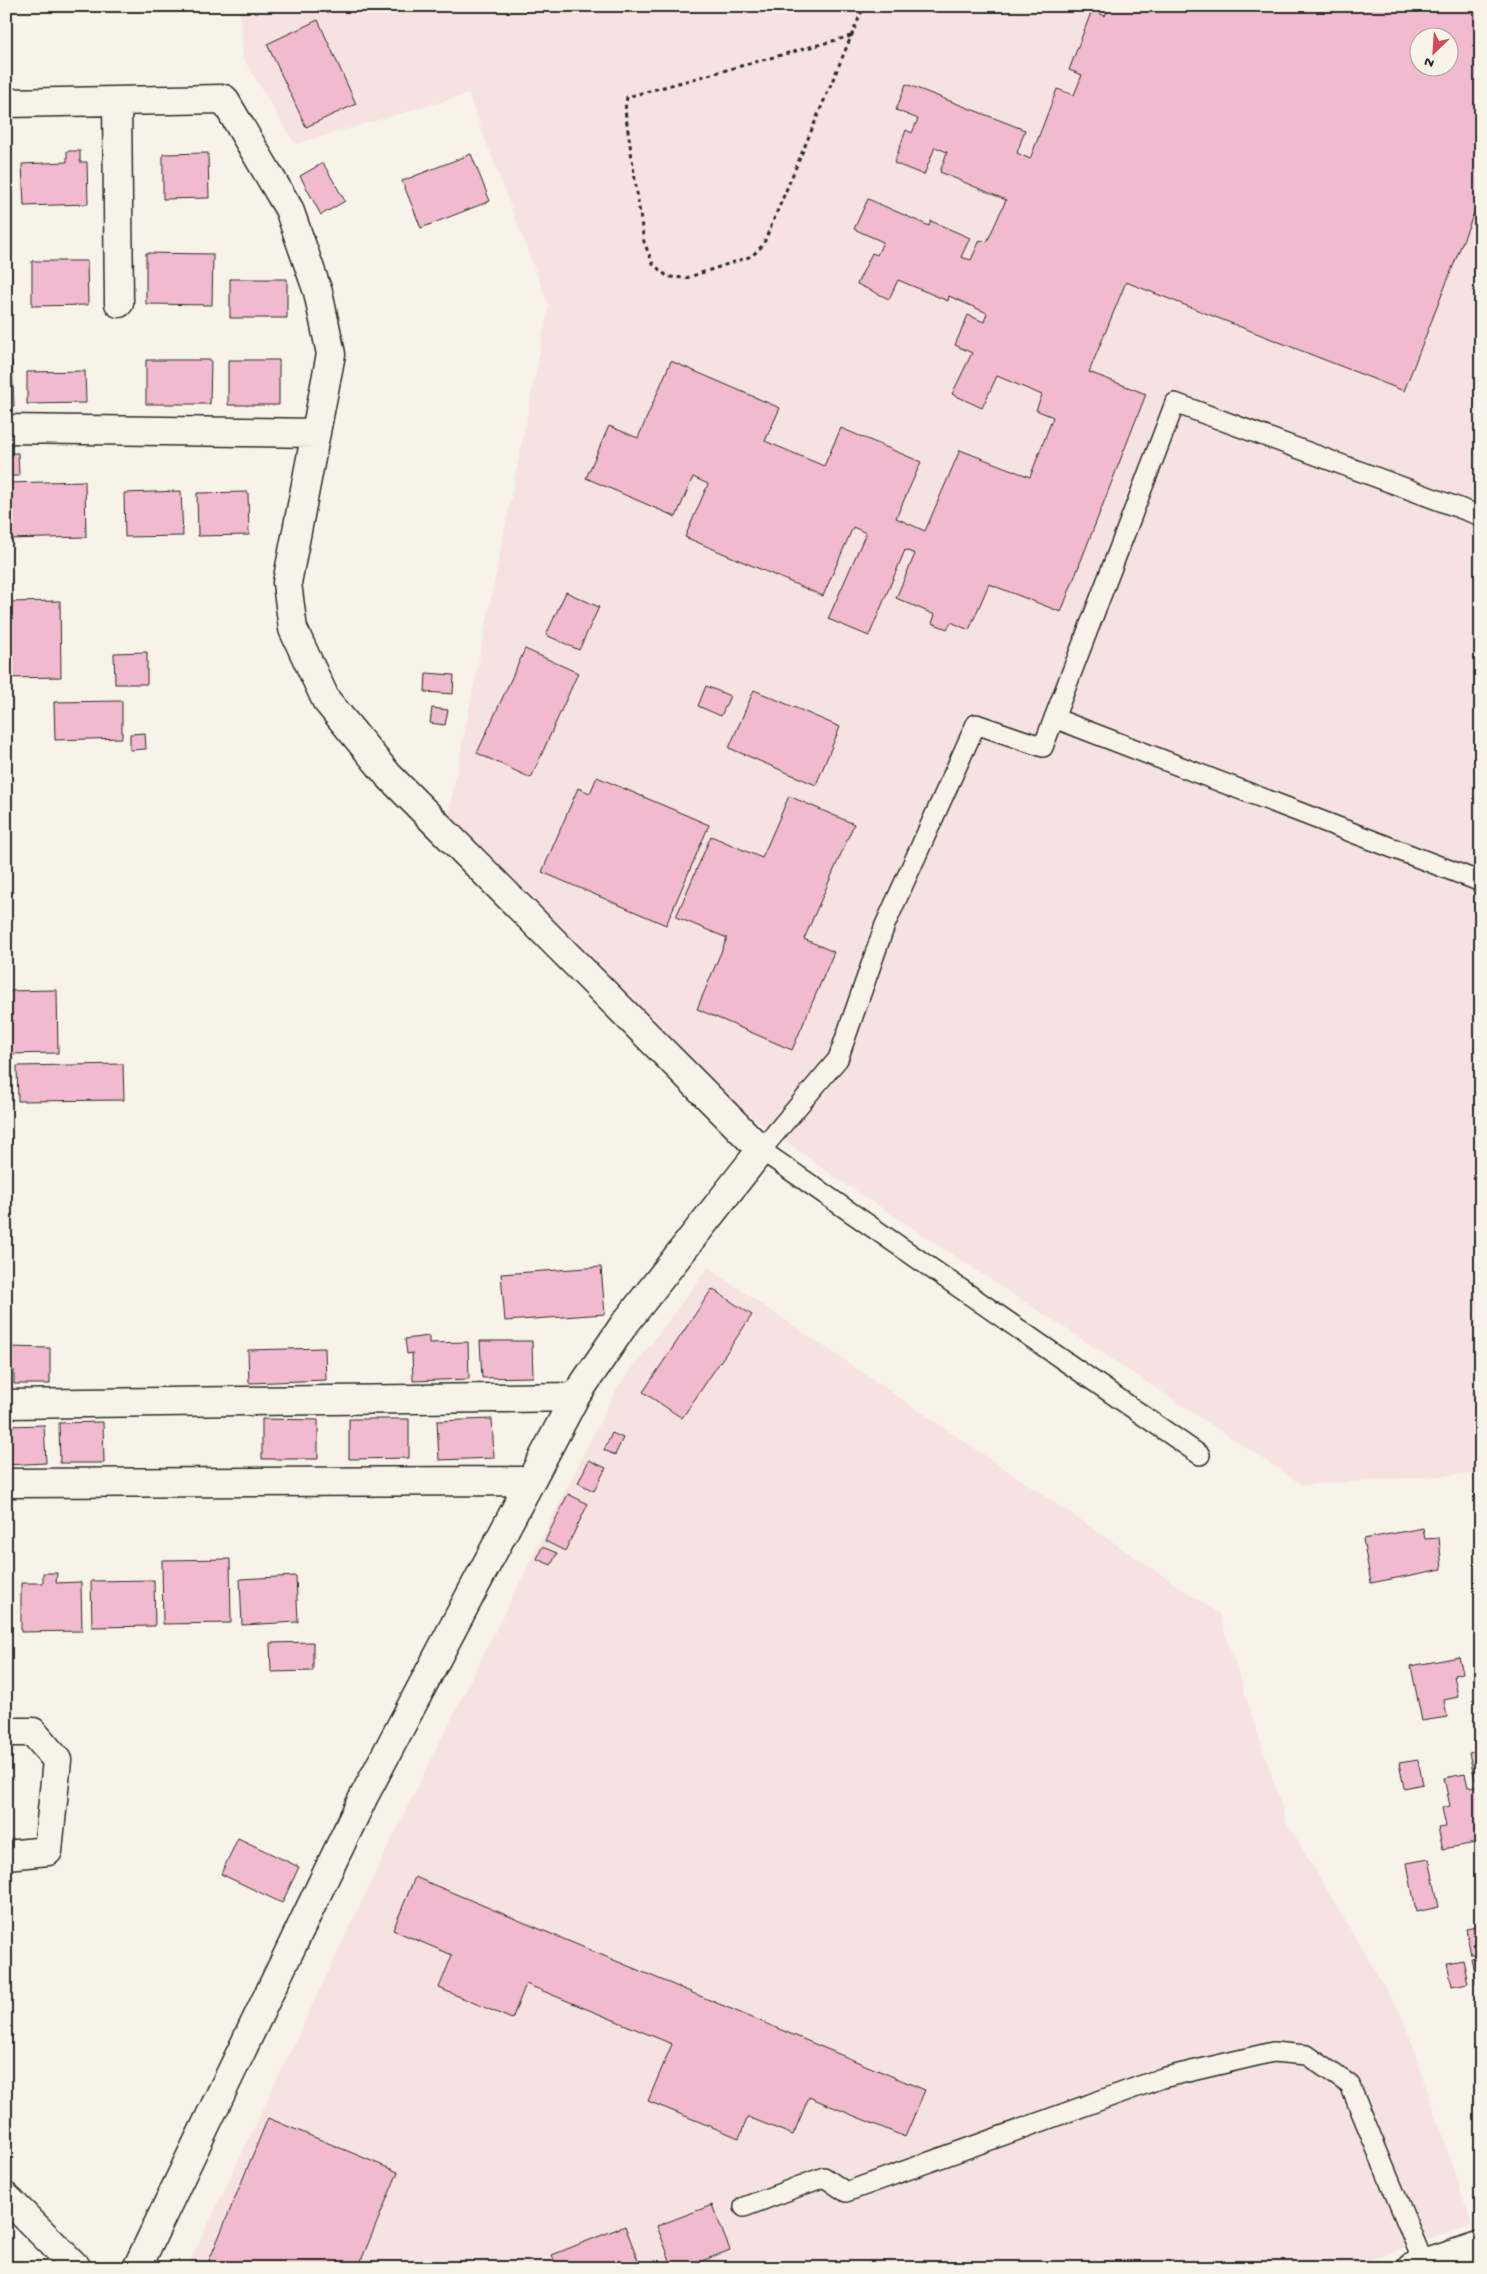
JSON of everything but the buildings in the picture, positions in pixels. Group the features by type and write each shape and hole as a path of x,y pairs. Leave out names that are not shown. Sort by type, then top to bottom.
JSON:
{"street":[{"path":"6,103 224,99 289,209 318,292 331,354 287,583 293,629 326,700 388,775 760,1150 623,1326 575,1397 364,1796 138,2268"},
{"path":"117,101 119,303"},
{"path":"6,429 316,433"},
{"path":"6,1404 575,1397"},
{"path":"6,1484 530,1481"},
{"path":"6,1732 33,1732 57,1760 48,1851 6,1855"},
{"path":"6,2197 77,2268"},
{"path":"1418,2266 1481,2244"}],"lane":[{"path":"1200,1455 760,1150 838,1060 885,925 976,724 1042,747 1175,403 1481,516"},
{"path":"1054,718 1481,882"},
{"path":"744,2207 824,2177 846,2192 1162,2078 1273,2052 1307,2055 1350,2085 1418,2266"}],"path":[{"path":"851,36 627,97 625,110 644,242 653,264 668,277 686,278 713,270 752,256 763,245 864,6"}],"shaded area":[{"path":"239,6 1481,6 1481,1473 1303,1485 833,1176 722,1095 446,826 549,306 468,94 295,144 243,58"},
{"path":"708,1268 1219,1614 1287,1823 1403,2018 1472,2225 1345,2268 187,2268 401,1820 616,1390"}]}
